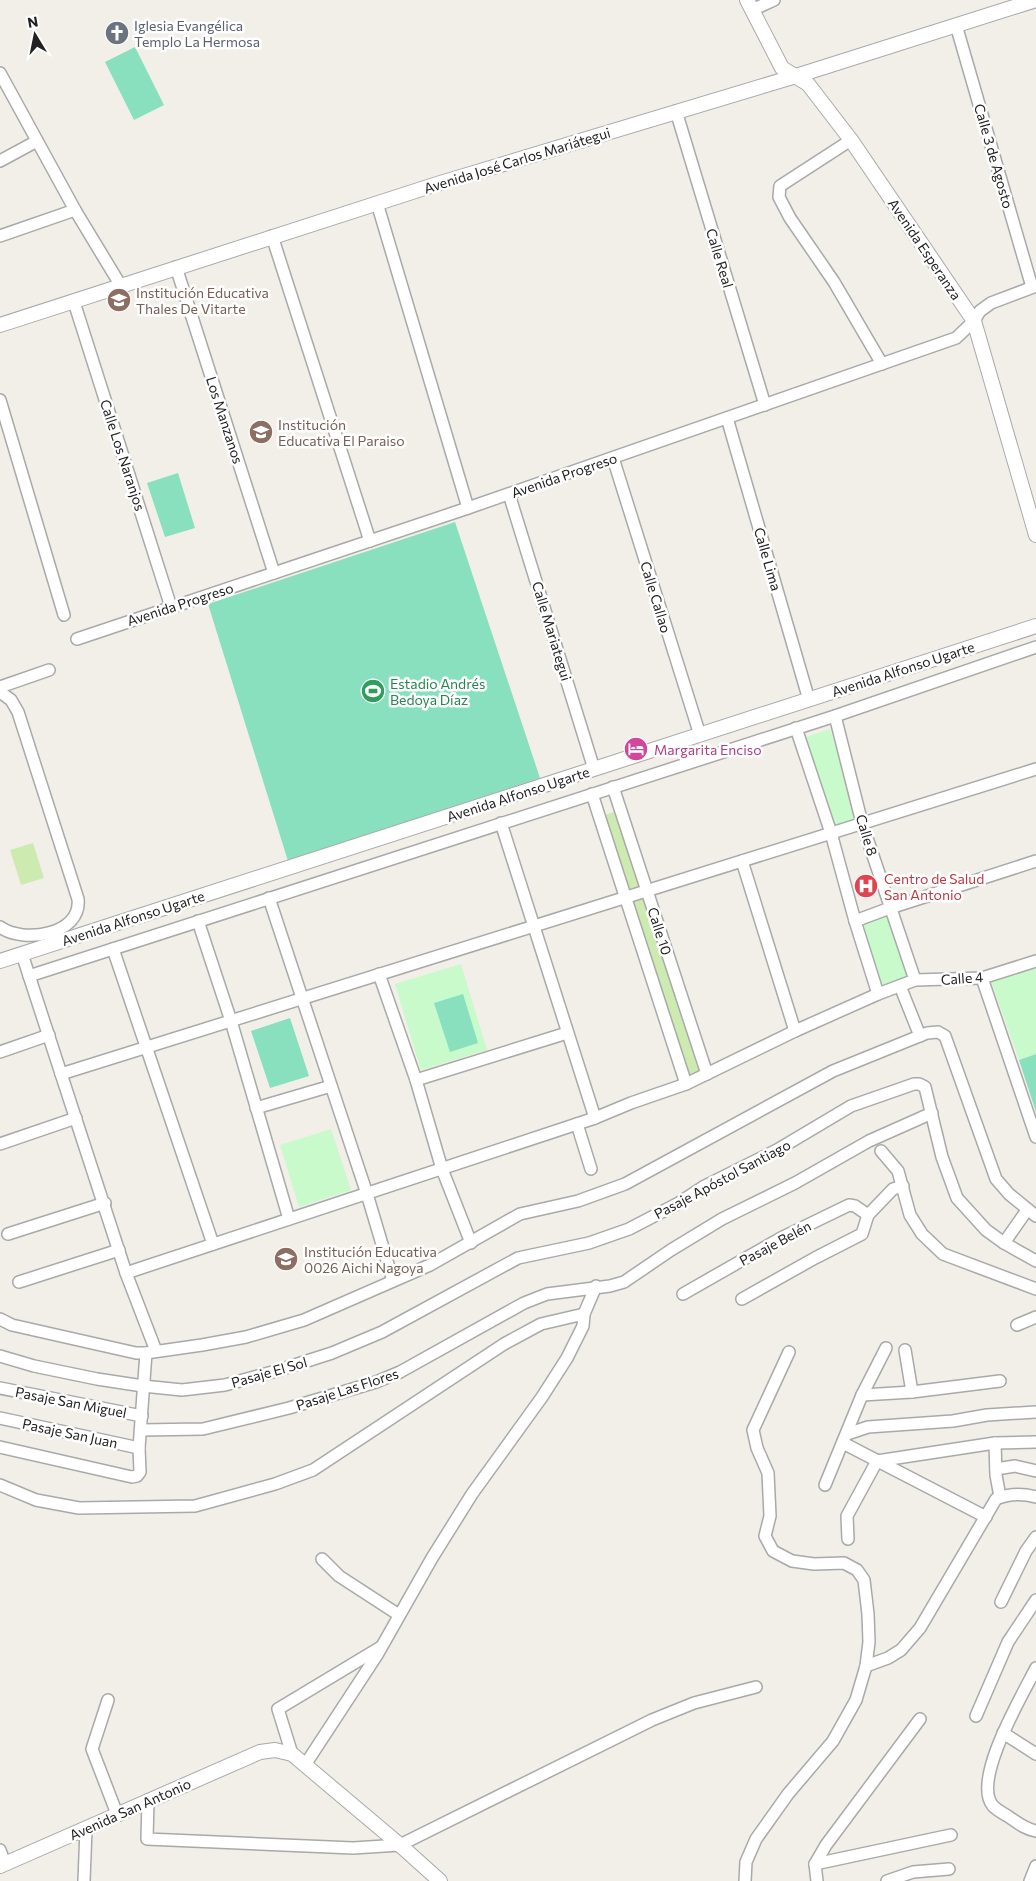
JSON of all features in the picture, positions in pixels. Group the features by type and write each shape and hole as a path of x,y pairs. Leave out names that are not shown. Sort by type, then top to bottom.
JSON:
{"street":[{"path":"750,5 774,0"},
{"name":"Avenida José Carlos Mariátegui","path":"0,325 377,203 796,76 1036,0"},
{"name":"Avenida Esperanza","path":"750,5 782,68 808,84 851,140 974,321 1036,535"},
{"name":"Calle 3 de Agosto","path":"956,25 1034,286"},
{"path":"2,80 75,210 121,286"},
{"name":"Calle Real","path":"676,111 766,405"},
{"path":"851,140 780,186 779,197 790,218 834,282 882,364"},
{"path":"0,161 37,141"},
{"path":"377,203 468,508"},
{"path":"0,235 75,210"},
{"path":"272,236 370,541"},
{"name":"Los Manzanos","path":"176,267 274,574"},
{"name":"Avenida Progreso","path":"77,639 509,494 956,338 974,321 980,311 991,303 1034,286"},
{"name":"Calle Los Naranjos","path":"74,302 171,607"},
{"path":"0,400 64,614"},
{"name":"Calle Lima","path":"728,418 809,700"},
{"name":"Calle Callao","path":"613,458 700,735"},
{"name":"Calle Mariategui","path":"509,494 594,769"},
{"name":"Avenida Alfonso Ugarte","path":"0,960 1036,626"},
{"name":"Avenida Alfonso Ugarte","path":"29,976 835,716 1036,647"},
{"path":"981,666 1007,664 1036,656"},
{"path":"0,687 49,670"},
{"path":"0,692 11,700 18,712 79,907 71,923 36,935 23,936 0,927"},
{"name":"Calle 8","path":"835,716 862,823 915,980"},
{"path":"796,728 831,833 855,921 878,994"},
{"path":"61,1074 1036,768"},
{"name":"Calle 10","path":"613,787 707,1074"},
{"path":"592,794 686,1084"},
{"path":"500,824 595,1118"},
{"path":"742,861 795,1031"},
{"path":"855,921 890,908 1036,862"},
{"path":"269,898 367,1194 393,1281"},
{"path":"198,921 231,1021 289,1219"},
{"path":"113,948 213,1244"},
{"path":"0,1448 132,1477 137,1476 140,1472 139,1448 143,1386 151,1352 105,1203 22,954"},
{"name":"Calle 4","path":"915,980 982,978 1036,961"},
{"path":"379,974 416,1080 442,1168 471,1243"},
{"path":"982,978 1033,1120 1036,1137"},
{"path":"126,1273 595,1118 686,1084 795,1031 878,994 915,980"},
{"path":"900,986 920,1036"},
{"path":"416,1080 567,1032"},
{"path":"0,1319 12,1325 62,1338 136,1353 202,1346 264,1333 304,1320 430,1265 520,1214 578,1201 625,1184 832,1071 920,1036 938,1032 945,1036 996,1179 1009,1194 1031,1213 1004,1243"},
{"path":"0,1052 49,1035"},
{"name":"Pasaje Apóstol Santiago","path":"518,1258 589,1243 629,1229 677,1204 703,1187 777,1150 851,1106 914,1084 919,1084 924,1087 932,1113"},
{"path":"256,1108 331,1086"},
{"path":"932,1113 942,1157 957,1198 986,1230 1004,1243 1036,1261"},
{"name":"Pasaje Las Flores","path":"141,1430 203,1429 289,1408 376,1382 400,1372 524,1303 547,1294 596,1286 610,1286 624,1282 671,1250 722,1219 795,1183 869,1141 932,1113"},
{"path":"0,1144 76,1118"},
{"path":"577,1124 592,1169"},
{"path":"881,1152 898,1170 910,1215 922,1234 943,1254 1036,1289"},
{"path":"742,1299 862,1234 868,1215 893,1189 903,1186"},
{"path":"8,1234 105,1203"},
{"name":"Pasaje Belén","path":"683,1294 781,1238 849,1205 855,1206 868,1215"},
{"path":"19,1282 119,1250"},
{"name":"Pasaje El Sol","path":"0,1356 34,1366 143,1386 182,1390 225,1385 332,1353 382,1332 518,1258"},
{"path":"305,1765 382,1646 432,1558 472,1494 542,1397 567,1358 584,1326 584,1314 596,1286"},
{"path":"0,1485 36,1500 79,1508 195,1506 268,1486 313,1470 504,1344 541,1324 584,1314"},
{"path":"1017,1325 1036,1317"},
{"path":"825,1485 862,1395 886,1348"},
{"path":"905,1350 912,1392"},
{"path":"745,1881 746,1862 756,1839 788,1794 833,1740 856,1700 866,1666 869,1642 864,1580 857,1570 844,1563 814,1564 792,1561 773,1551 766,1536 770,1516 768,1473 757,1448 753,1430 789,1352"},
{"path":"862,1395 912,1392 1000,1381"},
{"name":"Pasaje San Miguel","path":"0,1388 142,1416"},
{"path":"845,1438 868,1427 954,1421 987,1415 1036,1412"},
{"name":"Pasaje San Juan","path":"0,1418 139,1448"},
{"path":"845,1438 878,1461 986,1517"},
{"path":"878,1461 995,1443 1036,1442"},
{"path":"995,1443 1000,1497"},
{"path":"848,1539 847,1516 878,1461"},
{"path":"996,1470 1015,1466 1036,1472"},
{"path":"866,1666 888,1658 901,1650 920,1628 996,1499 1012,1494 1026,1494 1036,1497"},
{"path":"1001,1602 1026,1551 1036,1537"},
{"path":"322,1559 338,1576 400,1615"},
{"path":"976,1716 1008,1642 1036,1600"},
{"path":"382,1646 278,1709 292,1754 400,1844 440,1881"},
{"path":"1036,1668 1003,1733 992,1764 987,1791 993,1806 1027,1829 1036,1831"},
{"path":"148,1800 147,1839 354,1848 400,1844 652,1720 694,1703 756,1687"},
{"path":"108,1700 92,1749 117,1814"},
{"path":"818,1881 815,1864 826,1845 920,1719"},
{"path":"1003,1733 1036,1754"},
{"path":"1036,1742 1036,1754"},
{"name":"Avenida San Antonio","path":"3,1865 260,1752 275,1750 292,1754"},
{"path":"84,1881 86,1829"},
{"path":"815,1864 950,1835"},
{"path":"0,1850 3,1865"},
{"path":"1030,1881 1036,1866"},
{"path":"887,1881 913,1872 949,1869"}],"green space":[{"path":"135,47 164,105 134,120 105,62"},
{"path":"178,473 195,528 165,537 147,483"},
{"name":"Estadio Andrés Bedoya Díaz","path":"455,522 540,778 288,861 208,604"},
{"path":"830,729 859,818 836,826 806,737"},
{"path":"616,811 639,886 628,889 605,815"},
{"path":"33,843 44,878 21,885 10,850"},
{"path":"643,898 699,1072 689,1075 632,901"},
{"path":"888,915 907,977 881,985 862,923"},
{"path":"461,964 487,1050 421,1070 395,984"},
{"path":"1036,967 1036,1054 1019,1060 991,981"},
{"path":"463,994 478,1043 450,1052 434,1003"},
{"path":"290,1018 309,1076 270,1088 251,1031"},
{"path":"1036,1054 1036,1112 1019,1060"},
{"path":"331,1129 351,1190 299,1207 280,1145"}],"place":[{"name":"Iglesia Evangélica Templo La Hermosa","path":"117,33"},
{"name":"Institución Educativa Thales De Vitarte","path":"119,300"},
{"name":"Institución Educativa El Paraiso","path":"261,432"},
{"name":"Estadio Andrés Bedoya Díaz","path":"373,691"},
{"name":"Margarita Enciso","path":"636,749"},
{"name":"Centro de Salud San Antonio","path":"866,886"},
{"name":"Institución Educativa 0026 Aichi Nagoya","path":"286,1259"}]}
